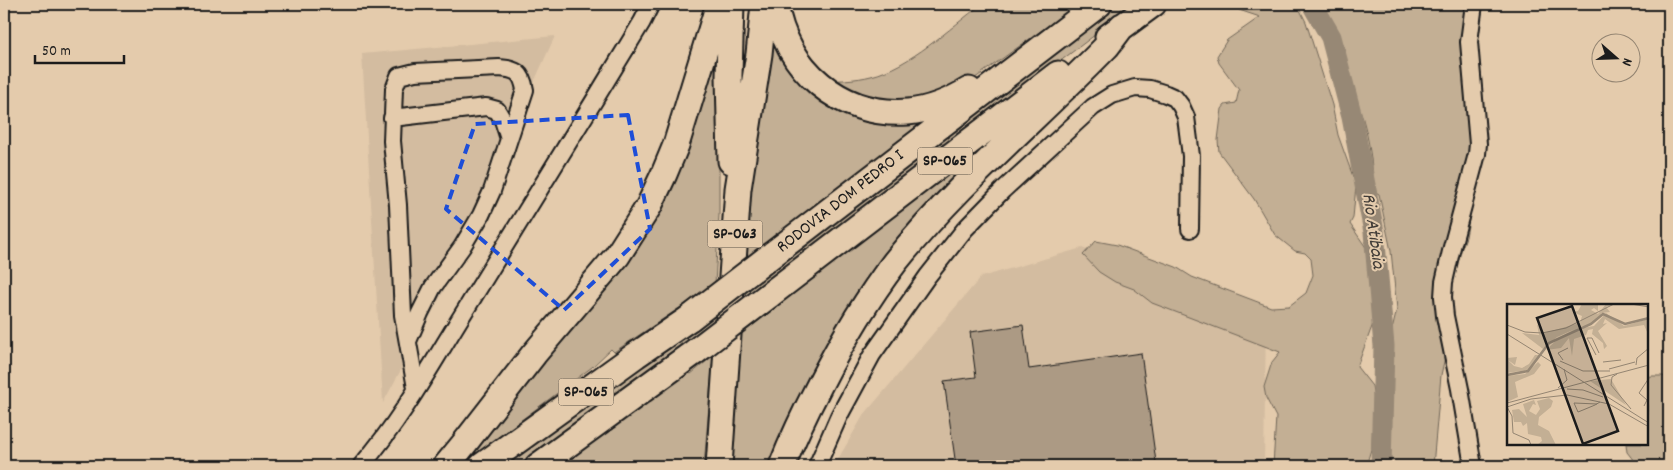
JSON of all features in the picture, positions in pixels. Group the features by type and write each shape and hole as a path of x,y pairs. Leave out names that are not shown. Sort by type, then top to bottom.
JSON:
{"highway":[{"path":"446,466 534,354 616,256 641,219 664,174 676,145 719,4"},
{"name":"SP-063","path":"712,466 730,203 731,4"},
{"name":"SP-063","path":"719,466 738,189 759,54 764,4"},
{"path":"775,4 784,36 802,66 822,87 854,104 886,112 909,112 941,104 978,85 1000,79"},
{"name":"RODOVIA DOM PEDRO I","path":"482,466 690,318 1099,4"},
{"name":"RODOVIA DOM PEDRO I","path":"538,466 696,351 1153,4"},
{"path":"782,466 801,421 835,354 869,298 896,261 977,173 1102,52 1122,26"}],"street":[{"path":"361,466 389,430 416,388 534,200 652,4"},
{"path":"1473,466 1460,389 1444,316 1443,297 1450,256 1478,154 1469,42 1474,4"},
{"path":"408,341 434,287 462,247 481,215 492,190 525,90 523,79 520,75 508,69 404,74 397,78 395,84 392,118 403,315 416,388"},
{"path":"817,466 839,416 872,355 927,277 965,229 1003,190 1093,107 1112,95 1135,88 1150,89 1175,98 1181,106 1186,116 1191,156 1190,229"},
{"path":"392,118 486,107 497,110 503,120 509,139"}],"highlighted area":[{"path":"628,115 650,229 564,310 446,209 475,124"}],"shaded area":[{"path":"982,4 1078,4 960,89 889,106 825,81 865,77 900,64 929,46"},
{"path":"1113,4 1136,4 740,308 740,291"},
{"path":"1234,4 1297,4 1306,22 1332,105 1338,135 1356,185 1353,218 1350,224 1368,253 1371,253 1368,255 1377,313 1357,367 1372,386 1374,399 1372,446 1366,466 1273,466 1276,417 1266,398 1264,387 1272,362 1280,352 1152,303 1134,289 1115,282 1099,272 1083,255 1096,241 1117,245 1176,267 1192,277 1271,307 1289,306 1306,293 1313,275 1311,259 1305,253 1295,251 1275,235 1254,199 1219,152 1218,140 1222,109 1225,105 1236,103 1239,90 1219,63 1217,56 1227,40 1260,17 1239,10"},
{"path":"1320,4 1502,4 1478,11 1473,21 1476,181 1466,237 1447,288 1445,357 1441,375 1433,466 1392,466 1383,419 1382,400 1387,343 1397,309 1391,251 1379,194 1374,191 1371,155 1363,120 1355,97 1337,64 1328,24"},
{"path":"555,36 534,82 498,191 383,403 362,54"},
{"path":"772,36 810,82 937,112 742,263 746,206"},
{"path":"719,43 719,215 715,284 614,352 611,349 592,367 460,466 534,369 620,268"},
{"path":"1008,130 947,197 776,466 730,466 738,337 899,211"},
{"path":"1082,248 1266,320 1264,466 834,466 863,416 981,277"},
{"path":"714,312 714,327 520,466 496,466"},
{"path":"713,356 704,466 558,466 688,372 691,374"},
{"path":"1663,376 1669,379 1669,466 1638,466 1627,452 1626,445 1648,445 1648,377"}],"building":[{"path":"1023,325 1029,369 1141,353 1156,462 1123,466 956,466 944,381 976,377 970,332"}],"waterway":[{"name":"Rio Atibaia","path":"1312,4 1331,37 1352,117 1374,232 1384,346 1381,466"}]}
